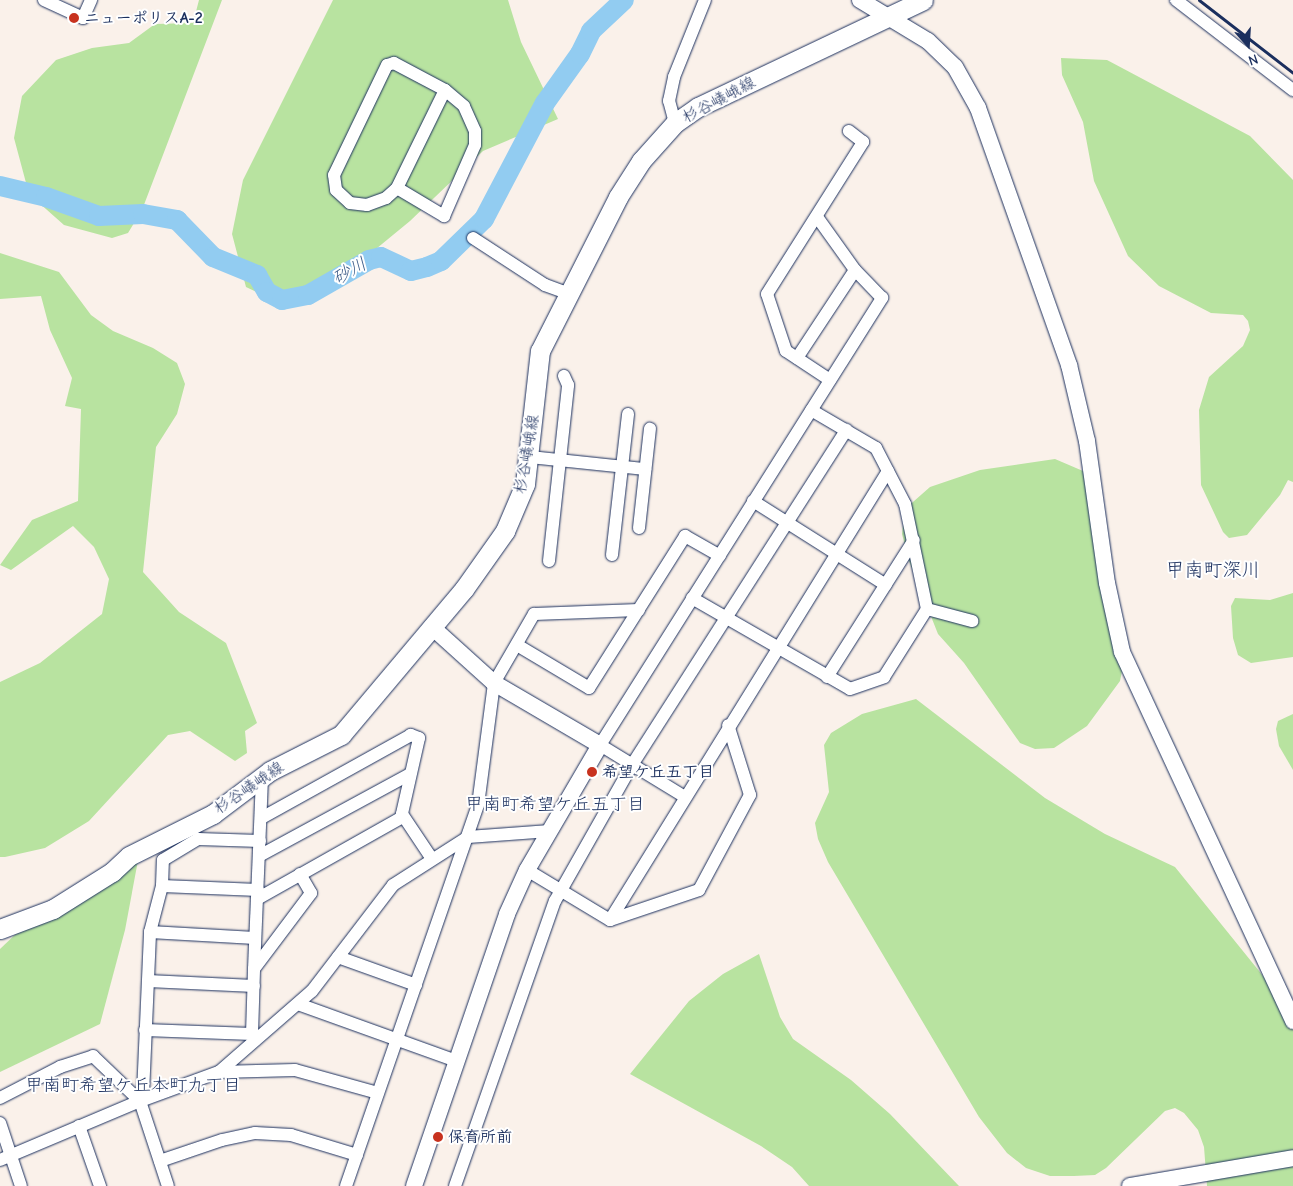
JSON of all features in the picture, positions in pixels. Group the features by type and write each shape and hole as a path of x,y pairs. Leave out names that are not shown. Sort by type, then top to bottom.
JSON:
{"main road":[{"name":"杉谷嶬峨線","path":"0,928 53,909 112,872 129,856 213,814 262,778 342,735 432,627 505,531 524,484 530,457 540,351 567,293 629,179 652,147 675,123 728,92 923,0"}],"street":[{"path":"44,0 83,18 91,0"},
{"path":"675,123 669,101 674,77 706,0"},
{"path":"860,0 928,41 955,67 978,108 1069,365 1087,441 1107,583 1122,652 1293,1021"},
{"path":"1176,0 1293,90"},
{"path":"396,188 444,216 475,145 475,131 464,106 445,90 394,63 387,65 334,176 336,190 350,203 367,205 378,202 396,188 445,90"},
{"path":"830,380 786,351 767,294 863,142 849,131"},
{"path":"419,1185 456,1061 506,914 526,870 600,744 882,298 855,270 817,217"},
{"path":"473,238 545,285 567,293"},
{"path":"798,358 855,270"},
{"path":"549,561 568,385 564,376"},
{"path":"692,598 850,689 884,677 927,609 914,540 904,504 876,448 810,410"},
{"path":"612,555 628,414"},
{"path":"639,528 650,429"},
{"path":"455,1186 561,889 632,765 846,430"},
{"path":"530,457 645,469"},
{"path":"610,920 728,725 888,471"},
{"path":"753,501 886,585"},
{"path":"517,645 589,688 685,536 720,556"},
{"path":"827,677 914,540"},
{"path":"927,609 972,621"},
{"path":"346,1186 478,805 494,684 534,614 639,610"},
{"path":"432,627 494,684 600,744 685,797"},
{"path":"610,920 699,890 750,795 728,725"},
{"path":"162,886 258,894 300,874 401,818 419,738 411,735 261,818"},
{"path":"259,856 410,774"},
{"path":"254,1037 254,970 262,778"},
{"path":"402,814 432,859"},
{"path":"219,1072 254,1037 298,1004 338,958 388,890 432,859 468,837 550,831"},
{"path":"140,1101 143,1094 150,932 162,886 163,860 198,839 260,841"},
{"path":"526,870 561,889 610,920"},
{"path":"254,970 311,893 300,874"},
{"path":"150,932 255,938"},
{"path":"338,958 416,985"},
{"path":"148,981 254,986"},
{"path":"298,1004 456,1061"},
{"path":"145,1030 254,1037"},
{"path":"0,1098 60,1067 93,1056 140,1101 168,1186"},
{"path":"5,1157 140,1101 219,1072 295,1070 378,1093"},
{"path":"0,1123 5,1157 21,1186"},
{"path":"79,1126 100,1186"},
{"path":"160,1161 222,1140 255,1133 297,1137 357,1155"},
{"path":"1130,1186 1293,1158"}],"green space":[{"path":"199,0 222,0 142,210 128,233 112,238 64,225 29,194 14,138 22,96 56,60 92,48 129,43 155,24 193,23"},
{"path":"333,0 508,0 521,42 558,119 483,151 410,221 337,281 295,295 263,295 246,287 232,234 243,180"},
{"path":"1061,58 1107,60 1250,136 1293,180 1293,482 1288,480 1280,495 1247,535 1229,538 1223,532 1201,485 1199,410 1209,377 1243,346 1250,330 1248,321 1243,315 1211,313 1159,286 1128,256 1094,181 1083,122 1062,75"},
{"path":"0,253 59,272 91,315 113,331 153,348 177,363 185,384 177,414 156,447 143,572 179,612 226,643 257,723 245,731 247,753 235,761 190,731 168,735 89,821 45,848 5,857 0,857 0,682 40,663 102,614 109,579 94,547 73,526 11,570 0,565 32,520 78,501 81,409 65,406 72,378 50,330 41,296 0,299"},
{"path":"1055,459 1083,471 1099,495 1124,661 1120,681 1087,726 1054,748 1035,749 1020,743 964,663 938,634 909,561 902,534 905,509 930,487 980,470"},
{"path":"1293,593 1293,657 1251,663 1238,655 1233,638 1231,606 1235,598 1270,600"},
{"path":"916,699 1045,798 1105,834 1175,867 1293,1013 1293,1186 1207,1186 1204,1147 1198,1130 1184,1113 1175,1108 1165,1111 1106,1168 1095,1175 1074,1176 1050,1176 1026,1168 1007,1153 979,1117 828,862 818,839 815,823 829,792 824,745 831,733 862,714"},
{"path":"1293,714 1293,770 1279,746 1276,729 1278,721"},
{"path":"139,855 125,930 100,1024 0,1072 0,949 20,930"},
{"path":"759,954 780,1017 793,1039 851,1080 890,1114 959,1186 809,1186 792,1167 761,1146 630,1074 689,1001 723,974"}],"waterway":[{"name":"砂川","path":"0,186 46,197 99,216 143,214 177,220 213,257 257,275 267,292 282,300 308,295 369,260 381,257 411,271 427,267 441,261 484,219 545,103 580,54 591,31 624,0"}],"railway":[{"path":"1199,0 1293,73"}],"place":[{"name":"ニューポリスA-2","path":"74,18"},
{"name":"希望ケ丘五丁目","path":"592,772"},
{"name":"保育所前","path":"438,1137"}],"district":[{"name":"甲南町深川","path":"1213,571"},
{"name":"甲南町希望ケ丘五丁目","path":"555,805"},
{"name":"甲南町希望ケ丘本町九丁目","path":"133,1086"}]}
